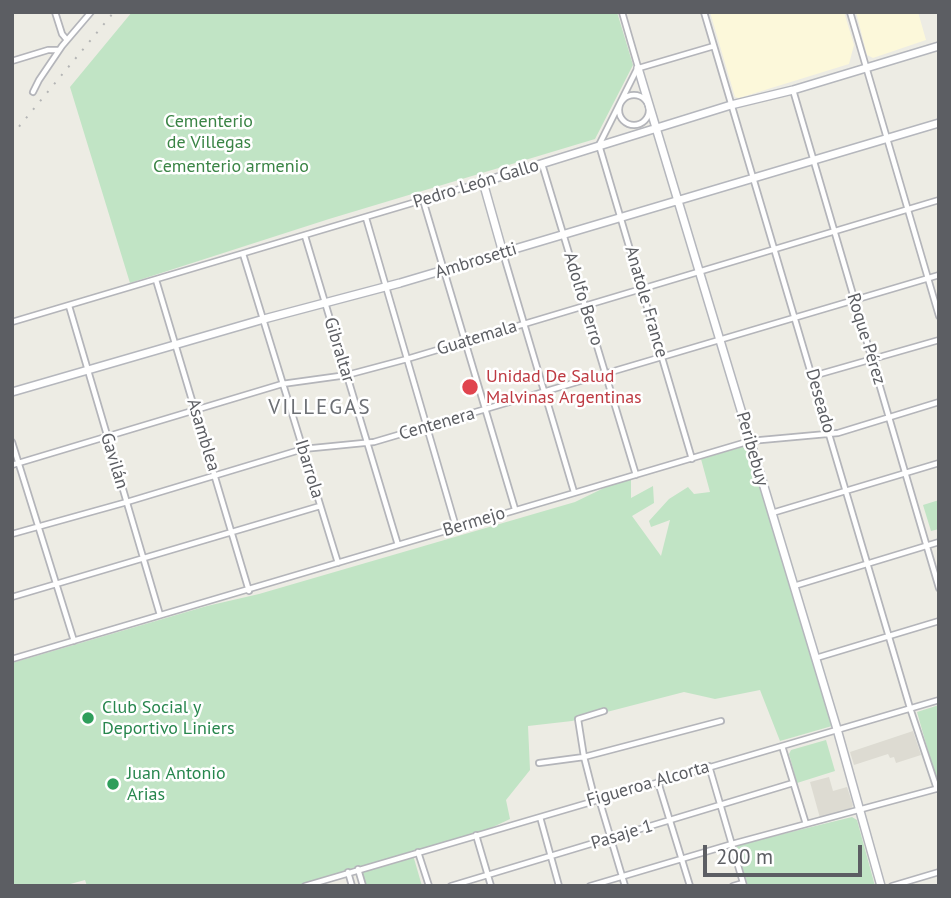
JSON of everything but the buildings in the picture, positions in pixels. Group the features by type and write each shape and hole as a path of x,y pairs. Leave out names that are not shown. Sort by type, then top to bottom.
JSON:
{"street":[{"path":"55,12 66,40"},
{"path":"33,92 66,40 91,12"},
{"name":"Peribebuy","path":"622,12 837,729 881,886"},
{"name":"Deseado","path":"704,12 910,708 938,788"},
{"path":"850,12 939,316"},
{"path":"599,145 638,68 714,46"},
{"name":"Pedro León Gallo","path":"12,322 366,218 731,105 793,90 939,46"},
{"path":"12,61 48,50 59,51"},
{"name":"Roque Pérez","path":"793,90 939,588"},
{"path":"637,95 645,100 650,108 644,122 629,125 621,118 621,103 628,96 637,95"},
{"name":"Ambrosetti","path":"12,392 264,319 443,271 939,123"},
{"name":"Anatole France","path":"599,145 692,459"},
{"name":"Adolfo Berro","path":"542,164 636,475"},
{"path":"483,182 574,492"},
{"path":"423,200 514,509"},
{"name":"Guatemala","path":"12,465 282,384 347,375 407,359 939,200"},
{"path":"366,218 456,527"},
{"name":"Gibraltar","path":"305,236 398,545"},
{"name":"Ibarrola","path":"243,254 338,563"},
{"name":"Centenera","path":"12,534 303,449 368,444 663,359 939,275"},
{"name":"Asamblea","path":"156,279 249,591"},
{"name":"Gavilán","path":"69,306 160,615"},
{"path":"813,376 939,340"},
{"name":"Bermejo","path":"12,659 750,441 829,434 939,402"},
{"path":"12,442 74,641"},
{"path":"771,513 939,463"},
{"path":"12,597 320,506"},
{"path":"793,586 939,542"},
{"path":"815,659 939,621"},
{"name":"Figueroa Alcorta","path":"305,886 939,700"},
{"path":"604,711 577,720 584,757 612,838 625,886"},
{"path":"539,763 584,757 721,721"},
{"path":"782,746 806,824"},
{"path":"709,766 744,884 733,886"},
{"path":"658,782 690,886"},
{"name":"Pasaje 1","path":"451,886 793,783"},
{"path":"590,886 938,788"},
{"path":"540,817 559,886"},
{"path":"475,835 491,886"},
{"path":"418,852 429,886"},
{"path":"358,869 363,886"},
{"path":"348,872 352,886"},
{"path":"892,886 939,872"}],"shaded area":[{"path":"710,12 844,12 854,45 849,64 735,97"},
{"path":"856,12 918,12 926,40 873,58 867,55"},
{"path":"913,731 921,755 896,763 894,757 890,758 888,754 854,765 850,752"},
{"path":"829,777 833,791 847,787 853,805 851,809 820,818 810,782"}],"green space":[{"name":"Cementerio de Villegas","path":"132,12 617,12 633,65 595,139 329,219 130,283 70,87"},
{"path":"749,445 832,726 780,741 760,690 715,699 684,692 572,721 528,726 530,770 506,800 510,819 476,835 305,886 87,886 85,880 63,886 12,886 12,663 575,502 608,486 631,479 631,498 653,486 654,503 632,516 661,556 670,520 651,527 649,521 669,499 688,487 694,494 710,492 701,459"},
{"path":"939,500 939,529 931,531 923,505"},
{"path":"939,705 939,786 938,786 917,712"},
{"path":"826,740 835,771 797,783 789,754 791,750"},
{"path":"852,817 857,820 875,886 748,886 736,848 738,845"},
{"path":"413,855 422,886 365,886 360,871"}],"railway":[{"path":"12,135 114,12"}],"place":[{"name":"Unidad De Salud Malvinas Argentinas","path":"470,387"},
{"name":"Club Social y Deportivo Liniers","path":"88,718"},
{"name":"Juan Antonio Arias","path":"113,784"}],"district":[{"name":"VILLEGAS","path":"320,408"}],"park label":[{"name":"Cementerio armenio","path":"231,167"}]}
